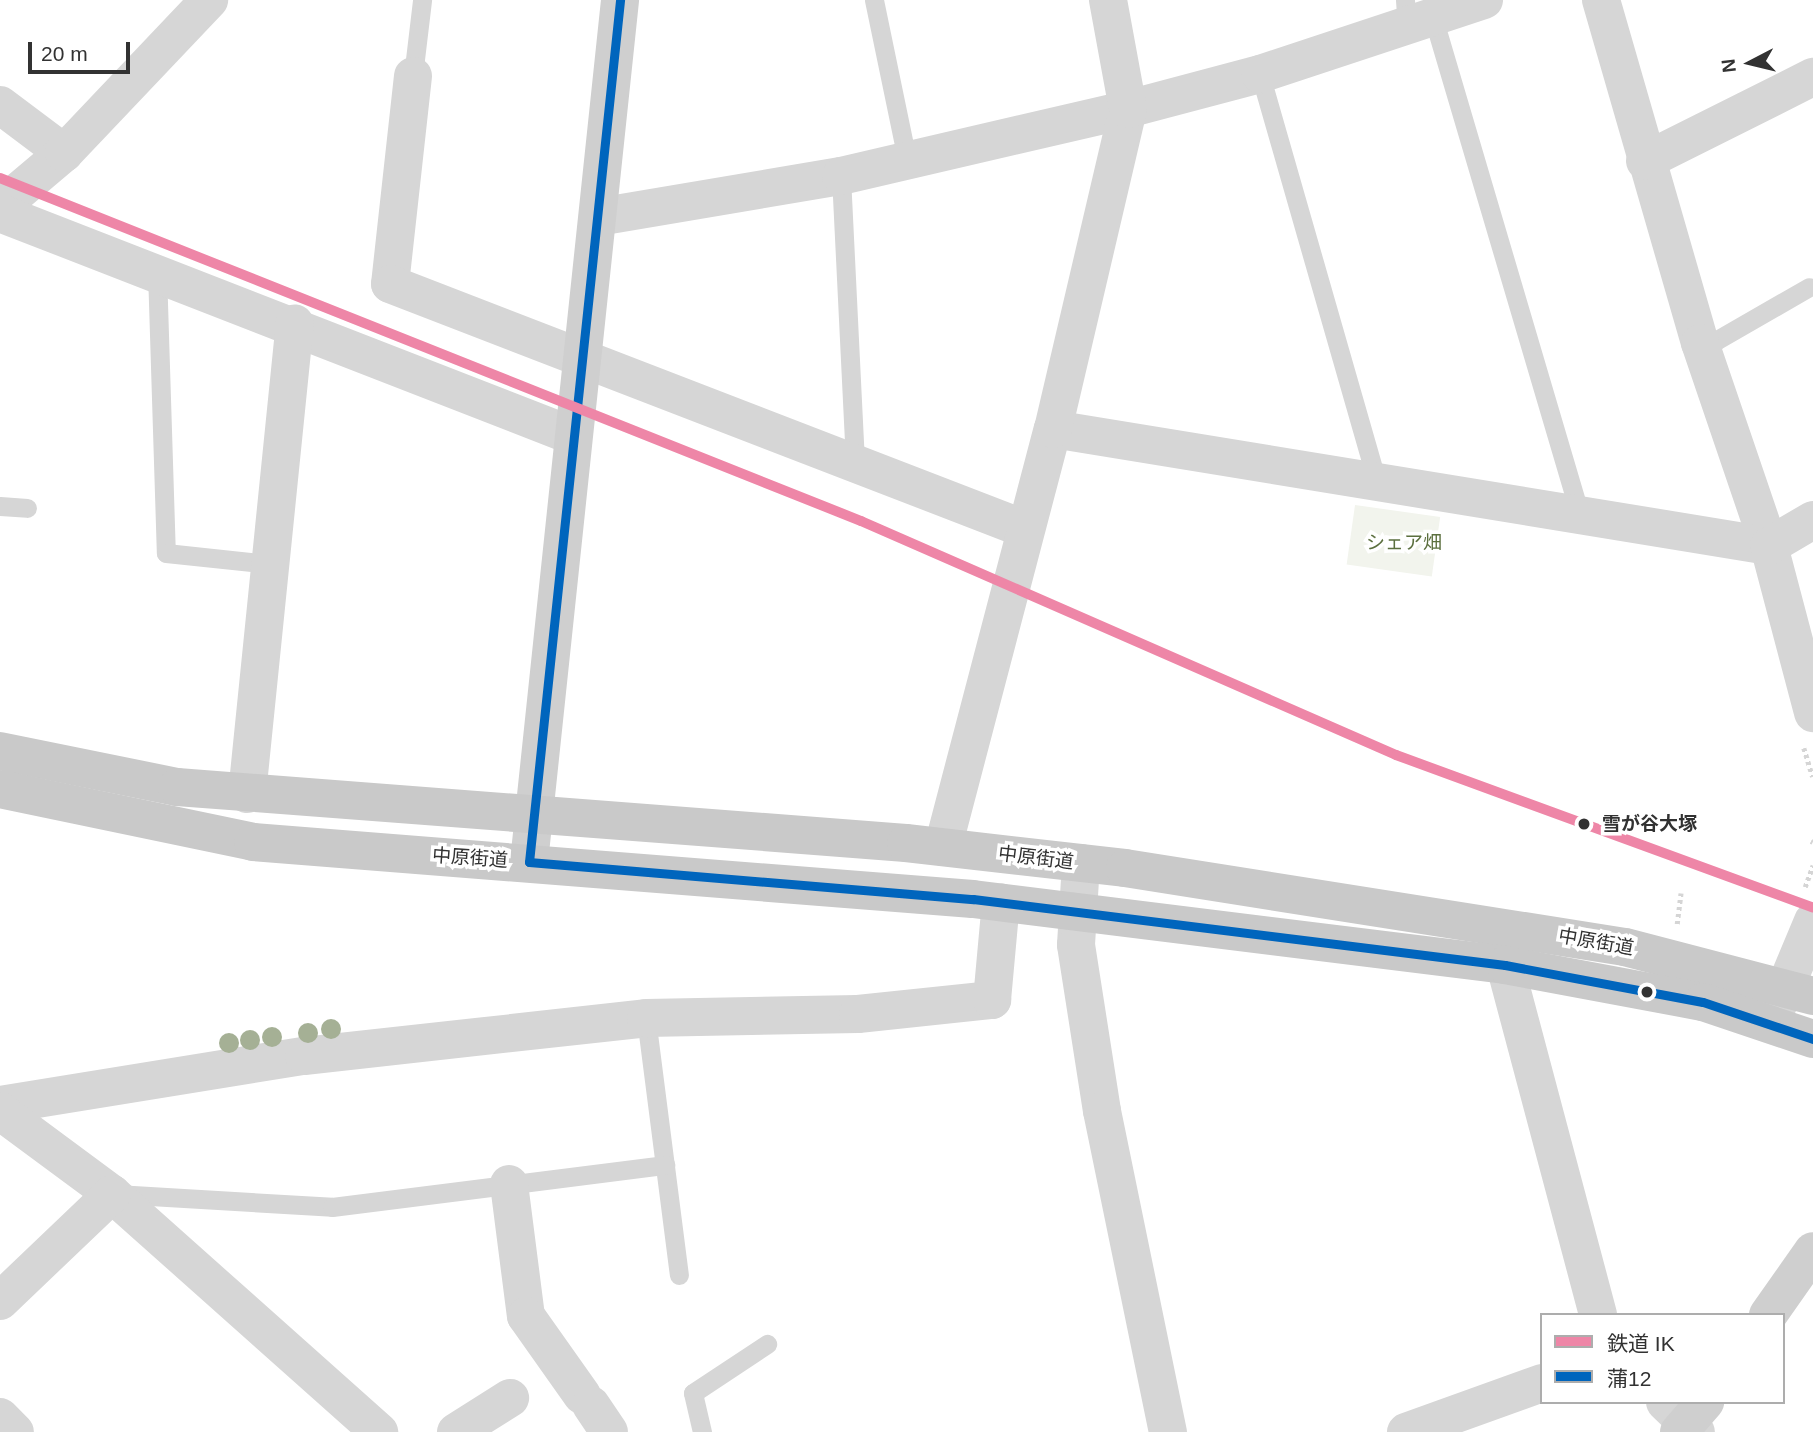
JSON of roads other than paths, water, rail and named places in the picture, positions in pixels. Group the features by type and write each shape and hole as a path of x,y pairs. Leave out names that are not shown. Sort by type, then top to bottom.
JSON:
{"main road":[{"name":"中原街道","path":"0,751 126,779 247,794 943,847 1081,863 1601,943 1798,991"},
{"name":"中原街道","path":"0,789 241,840 1002,902 1505,965 1654,991 1813,1039"}],"street":[{"path":"0,207 64,153 209,0"},
{"path":"529,862 573,436 587,356 620,0"},
{"path":"943,847 1053,429 1128,109 1108,0"},
{"path":"598,217 841,176 1128,109 1260,74 1415,14 1484,0"},
{"path":"1601,0 1700,343 1769,546 1813,713"},
{"path":"413,76 390,284 587,356 855,465 1025,529"},
{"path":"1646,161 1813,77"},
{"path":"0,105 64,153"},
{"path":"0,213 295,323 573,436"},
{"path":"247,794 295,323"},
{"path":"1053,429 1769,546 1813,520"},
{"path":"1081,863 1076,912 1102,1111 1168,1432"},
{"path":"0,1104 304,1056 646,1018 859,1014 992,1000 1002,902"},
{"path":"1770,1024 1798,991 1813,921"},
{"path":"1505,965 1556,1176 1597,1313"},
{"path":"0,1111 112,1194 379,1432"},
{"path":"509,1185 526,1315 594,1411"},
{"path":"0,1301 112,1194"},
{"path":"1770,1313 1809,1267"},
{"path":"1406,1432 1540,1384"},
{"path":"456,1432 510,1398"},
{"path":"0,1417 15,1432"}],"lane":[{"path":"413,76 422,0"},
{"path":"874,0 908,160"},
{"path":"1415,14 1580,515"},
{"path":"1260,74 1377,481"},
{"path":"841,176 855,465"},
{"path":"157,271 166,553 269,564"},
{"path":"1700,343 1717,340 1809,287"},
{"path":"0,506 27,508"},
{"path":"646,1018 679,1275"},
{"path":"112,1194 332,1207 665,1165"},
{"path":"702,1432 693,1393 767,1344"}],"rail line":[{"name":"IK","path":"0,178 861,521 1396,755 1813,908"}],"place":[{"name":"雪が谷大塚","path":"1584,824"}],"park label":[{"name":"シェア畑","path":"1404,543"}]}
